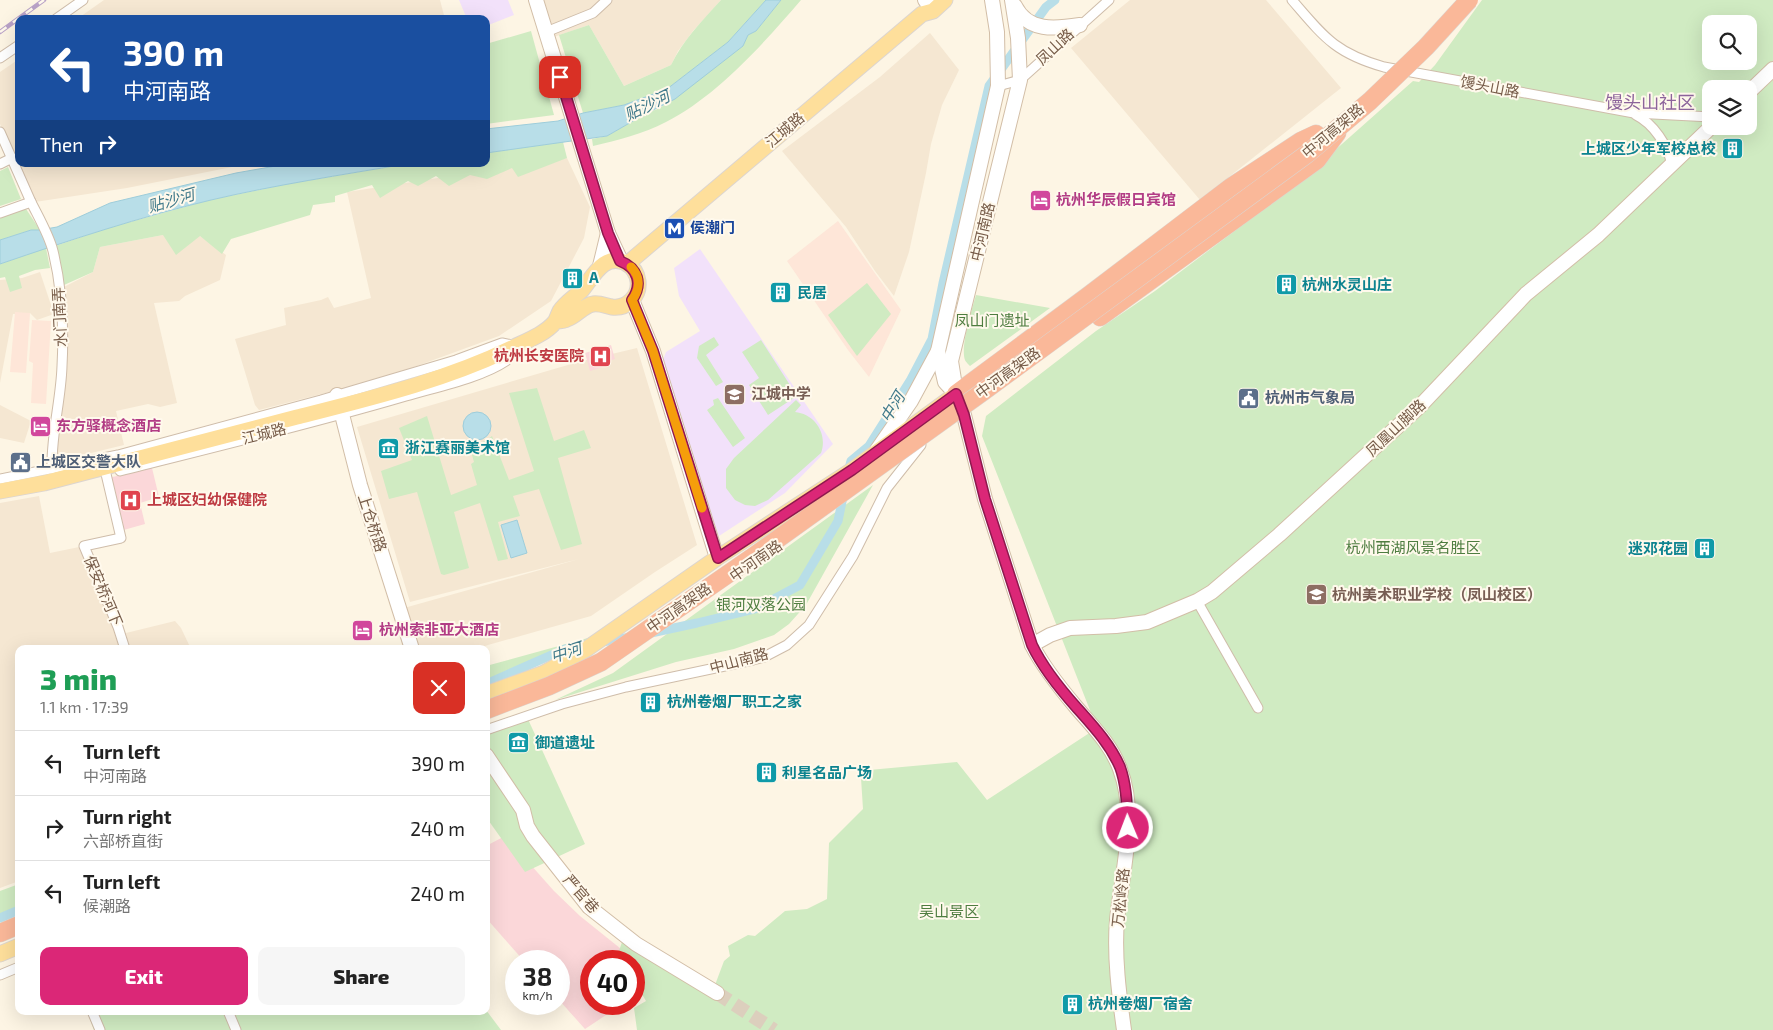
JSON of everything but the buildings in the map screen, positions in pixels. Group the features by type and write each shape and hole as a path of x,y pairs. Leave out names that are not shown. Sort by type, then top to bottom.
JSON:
{"highway":[{"name":"中河高架路","path":"490,698 547,677 593,654 846,483 997,374 1294,153 1365,94 1454,0"},
{"name":"中河高架路","path":"490,708 550,686 601,662 754,556 984,390 1307,154 1370,101 1426,47 1469,0"},
{"path":"964,415 1317,160 1343,124"},
{"path":"956,394 1232,187 1301,141 1316,134"},
{"path":"0,934 15,928"},
{"path":"0,944 15,938"}],"main road":[{"name":"江城路","path":"556,321 561,310 582,289 597,270 612,260 624,262 922,14 929,5 945,0"},
{"path":"624,262 634,270 638,277 637,293 632,300"},
{"path":"597,270 592,288 598,300 604,304"},
{"name":"江城路","path":"0,491 51,482 413,386 472,367 517,346 539,334 556,321 567,319 592,304 619,307 632,300"},
{"name":"中河南路","path":"490,693 544,673 586,650 717,554 847,473 956,394"},
{"name":"中河南路","path":"490,715 552,692 606,668 964,415"},
{"path":"0,925 15,919"},
{"path":"0,954 15,948"}],"street":[{"path":"62,15 83,0"},
{"path":"536,0 608,233 624,262"},
{"path":"546,32 592,14 607,0"},
{"name":"中河南路","path":"875,453 911,401 938,351 998,84 997,32 992,0"},
{"name":"凤山路","path":"998,84 1020,80 1109,0"},
{"name":"馒头山路","path":"1292,0 1334,46 1372,64 1634,113 1702,117"},
{"path":"1012,1 1019,15 1027,22 1059,28 1080,25"},
{"name":"中河南路","path":"956,394 951,361 1020,80 1018,38 1012,1"},
{"path":"0,58 15,48"},
{"path":"1757,85 1773,70"},
{"path":"1634,113 1650,124 1669,151 1672,164"},
{"name":"水门南弄","path":"0,132 15,165"},
{"name":"凤凰山脚路","path":"1032,645 1050,635 1070,628 1116,626 1147,622 1197,601 1217,588 1421,405 1526,294 1598,235 1703,135"},
{"path":"0,164 12,158"},
{"name":"水门南弄","path":"16,167 53,250 59,286 62,367 51,448 52,469"},
{"path":"0,213 31,202"},
{"path":"597,270 608,233"},
{"path":"632,300 653,351 717,554"},
{"path":"938,351 945,382 956,394"},
{"name":"万松岭路","path":"956,394 964,415 985,499 1032,645 1048,672 1108,745 1120,769 1127,804 1128,828 1117,920 1117,965 1124,1030"},
{"name":"江城路","path":"0,479 118,455 340,405"},
{"name":"江城路","path":"0,498 106,474 340,405"},
{"name":"上仓桥路","path":"340,405 360,485 411,645"},
{"name":"中山南路","path":"490,729 562,704 626,687 764,657 787,645 809,625 819,611 853,556 887,488 921,445"},
{"name":"保安桥河下","path":"106,474 121,538 84,546 124,645"},
{"path":"1197,601 1258,708"},
{"name":"严官巷","path":"490,761 522,810 526,826 588,907 636,944 717,993"},
{"path":"0,975 15,968"},
{"path":"94,1015 100,1030"},
{"path":"230,1015 236,1030"}],"shaded area":[{"path":"104,0 440,0 444,15 83,15"},
{"path":"459,0 508,0 514,15 490,24 490,15 465,15"},
{"path":"536,0 721,0 693,31 678,51 671,65 624,86 589,25 548,39"},
{"path":"1130,0 1266,0 1341,88 1200,200 1071,48"},
{"path":"930,33 959,70 942,105 931,144 909,252 894,296 846,227 782,151 880,77"},
{"path":"15,62 15,157 0,124 0,72"},
{"path":"567,158 590,207 584,238 551,301 499,336 384,378 259,410 255,405 235,339 286,325 284,308 328,297 334,308 371,298 347,192"},
{"path":"19,167 232,167 127,188 35,202"},
{"path":"838,221 901,310 869,377 848,350 787,261"},
{"path":"163,235 200,236 226,255 220,280 185,296 179,301 154,303 177,403 160,407 148,404 116,411 124,445 58,461 62,288 93,272 100,247"},
{"name":"江城中学","path":"700,249 833,444 785,493 719,536 681,428 663,360 666,352 700,331 679,296 674,268"},
{"path":"40,272 54,314 37,320 30,313 13,314 0,383 0,280 22,278"},
{"path":"15,312 30,313 26,373 10,372"},
{"path":"32,320 51,321 46,404 31,403 33,363 29,361"},
{"name":"杭州长安医院","path":"611,345 615,359 602,363 603,367 590,371 585,353"},
{"path":"637,348 697,545 591,616 488,645 418,645 404,608 579,559 410,602 357,427 578,362"},
{"path":"0,405 31,421 24,443 0,438"},
{"name":"上城区妇幼保健院","path":"152,468 159,497 140,503 145,524 120,531 108,478"},
{"path":"39,496 50,553 84,546 123,645 15,645 15,882 0,888 0,503"},
{"path":"175,621 181,628 189,645 128,645 126,633"},
{"path":"505,836 554,891 580,916 622,950 580,950 580,1015 606,1015 585,1029 570,1012 570,950 514,950 490,923 490,844"},
{"path":"645,968 656,977 645,985"}],"green space":[{"path":"721,0 766,0 728,42 667,89 624,105 583,113 559,35 589,25 624,86 671,65 687,39"},
{"path":"781,0 801,0 739,67 703,98 685,111 648,130 593,146 592,139 607,136 647,113 660,108 743,46 748,35 756,31"},
{"name":"杭州西湖风景名胜区","path":"1482,0 1773,0 1773,1030 637,1030 635,1015 645,1015 645,953 715,985 724,961 730,956 728,946 748,935 755,936 785,911 807,909 827,899 829,843 863,809 861,778 869,770 957,762 987,800 1097,728 982,436 986,416 1096,331 1155,291 1298,183 1413,81 1419,82 1435,65"},
{"path":"531,31 554,115 490,123 490,43"},
{"path":"563,142 567,158 518,177 512,168 487,179 470,175 449,186 436,176 418,186 408,181 380,198 372,185 335,196 335,202 313,205 310,215 231,239 222,254 200,236 176,255 163,235 100,247 93,272 64,285 55,246 108,228 210,200 288,184 388,167 490,167 490,152"},
{"path":"8,167 21,199 0,206 0,171"},
{"path":"24,206 40,230 31,230 0,240 0,216"},
{"path":"46,248 50,268 35,270 19,276 22,288 10,292 5,277 0,278 0,264"},
{"path":"867,283 891,314 857,356 828,315"},
{"name":"凤山门遗址","path":"976,295 1050,308 970,366 965,360 964,346"},
{"path":"714,337 719,345 706,355 723,382 716,386 697,358 699,346"},
{"path":"761,340 797,396 768,415 749,385 759,378 742,352"},
{"path":"537,388 554,441 584,430 591,448 558,458 582,544 561,550 539,489 513,496 520,516 498,522 508,559 498,561 480,503 454,512 469,568 444,575 441,574 417,492 389,499 381,471 412,460 399,428 427,416 451,495 477,485 471,464 474,462 468,441 481,443 492,436 509,480 534,471 509,393"},
{"path":"718,398 745,438 733,447 707,410 714,405 713,400"},
{"path":"796,400 801,405 795,412 814,421 821,432 823,446 821,453 768,500 755,506 745,505 735,500 726,488 726,469 734,458"},
{"name":"银河双落公园","path":"873,485 806,605 789,624 774,635 734,649 676,662 555,700 613,673"},
{"path":"595,636 593,639 543,655 490,679 490,665"},
{"path":"527,717 585,844 525,872 490,823 490,728"},
{"path":"15,885 15,908 0,914 0,891"},
{"name":"杭州西湖风景名胜区","path":"622,942 639,950 619,950"},
{"path":"88,1015 490,1015 501,1030 94,1030"}],"water":[{"name":"贴沙河","path":"766,0 781,0 756,31 748,35 743,46 675,99 607,136 490,152 490,129 558,121 583,113 624,105 667,89 728,42"},
{"name":"贴沙河","path":"270,167 389,167 211,200 105,229 0,264 0,240 31,230 57,227 110,203 236,173"},
{"path":"477,412 487,416 491,426 487,436 477,440 467,436 463,426 467,416"},
{"path":"517,520 527,553 511,558 501,525"}],"waterway":[{"name":"中河","path":"848,472 851,461 869,446 910,381 932,339 943,283 989,86 1046,7 1055,0"},
{"name":"中河","path":"651,633 755,609 800,585 838,521 844,492"},
{"name":"中河","path":"602,642 631,637"},
{"name":"中河","path":"490,682 565,649 584,646"},
{"name":"中河","path":"0,918 15,912"}],"tunnel":[{"path":"717,993 774,1030"}],"railway":[{"path":"23,15 44,0"},
{"path":"0,32 15,21"}],"slow traffic":[{"path":"631,267 638,277 639,285 637,293 632,300 653,351 702,508"}],"place":[{"name":"上城区少年军校总校","path":"1732,149"},
{"name":"杭州华辰假日宾馆","path":"1040,200"},
{"name":"侯潮门","path":"674,228"},
{"name":"A","path":"573,278"},
{"name":"杭州水灵山庄","path":"1286,285"},
{"name":"民居","path":"781,293"},
{"name":"杭州长安医院","path":"600,356"},
{"name":"江城中学","path":"735,394"},
{"name":"杭州市气象局","path":"1249,398"},
{"name":"东方驿概念酒店","path":"40,426"},
{"name":"浙江赛丽美术馆","path":"389,448"},
{"name":"上城区交警大队","path":"20,462"},
{"name":"上城区妇幼保健院","path":"131,500"},
{"name":"迷邓花园","path":"1704,549"},
{"name":"杭州美术职业学校（凤山校区）","path":"1316,595"},
{"name":"杭州索非亚大酒店","path":"363,630"},
{"name":"杭州卷烟厂职工之家","path":"651,702"},
{"name":"御道遗址","path":"519,743"},
{"name":"利星名品广场","path":"766,773"},
{"name":"杭州卷烟厂宿舍","path":"1072,1004"}],"district":[{"name":"馒头山社区","path":"1650,103"}],"route":[{"path":"560,77 608,233 620,261 634,270 638,277 637,293 632,300 653,351 718,558 852,470 956,394 964,415 966,430 985,499 1032,645 1044,666 1075,706 1101,735 1114,756 1124,785 1128,828"}],"park label":[{"name":"吴山景区","path":"949,912"}]}
